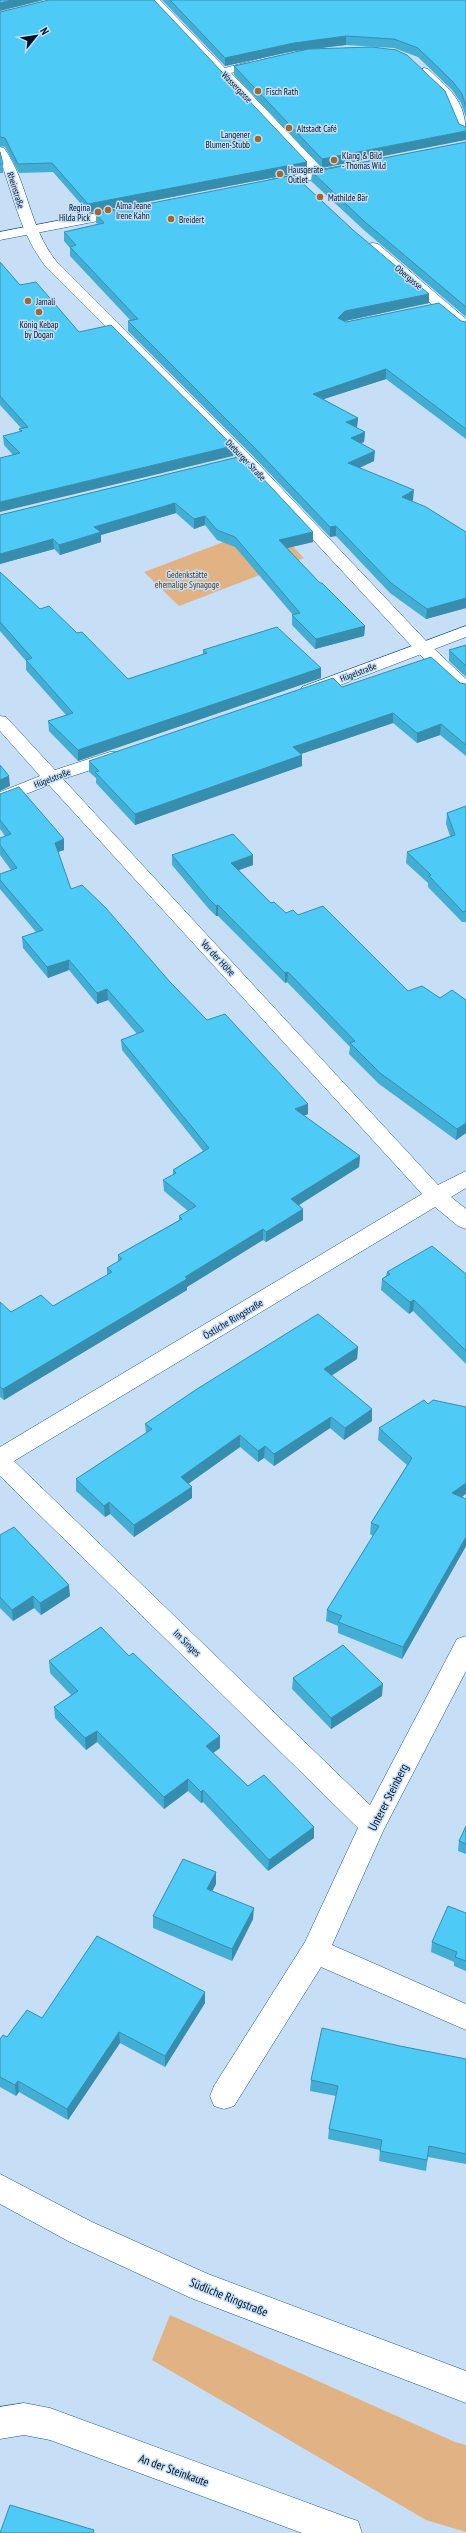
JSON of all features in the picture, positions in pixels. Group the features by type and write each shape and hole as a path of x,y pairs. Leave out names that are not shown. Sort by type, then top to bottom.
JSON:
{"street":[{"name":"Wassergasse","path":"154,0 320,174"},
{"path":"222,72 273,60"},
{"path":"416,64 452,98 466,132"},
{"name":"Rheinstraße","path":"0,151 10,170 30,230"},
{"path":"260,186 303,183 320,174 356,167"},
{"path":"0,236 145,208"},
{"name":"Dieburger Straße","path":"30,230 42,252 51,264 246,459 422,648 466,688"},
{"name":"Obergasse","path":"364,240 466,326"},
{"path":"230,463 246,459"},
{"name":"Hügelstraße","path":"295,695 466,631"},
{"name":"Vor der Höhe","path":"0,721 436,1196 466,1221"},
{"name":"Hügelstraße","path":"0,799 52,777 133,750"},
{"name":"Östliche Ringstraße","path":"0,1460 466,1178"},
{"name":"Im Singes","path":"0,1460 373,1825"},
{"name":"Unterer Steinberg","path":"224,2096 315,1951 373,1825 466,1646"},
{"path":"315,1951 466,2017"},
{"name":"Südliche Ringstraße","path":"0,2188 81,2232 202,2287 466,2387"},
{"name":"An der Steinkaute","path":"0,2423 24,2419 50,2424 346,2533"}],"green space":[{"name":"Gedenkstätte ehemalige Synagoge","path":"271,524 304,558 179,606 144,572"},
{"path":"170,2315 455,2442 466,2445 466,2532 426,2520 152,2360"}],"building":[{"path":"0,0 12,0 0,3"},
{"path":"49,0 154,0 307,162 88,204 52,163 18,164 5,138 0,137 0,12"},
{"path":"170,0 466,0 466,107 462,94 453,82 418,48 394,39 346,36 294,43 225,58"},
{"path":"372,47 396,50 407,55 445,91 459,124 466,127 466,131 322,159 234,66 308,49"},
{"path":"466,142 466,307 365,222 312,172"},
{"path":"0,152 3,164 0,164"},
{"path":"294,175 353,230 429,294 345,311 338,318 346,322 439,303 461,321 466,322 466,429 386,369 313,394 358,418 346,422 365,432 351,438 375,451 348,463 414,490 402,497 426,507 466,532 466,598 427,609 391,583 336,526 330,527 252,445 128,321 138,319 70,247 76,245 64,232 104,223 96,214"},
{"path":"0,262 20,285 36,282 79,332 111,325 233,446 0,502 0,458 20,453 3,436 22,431 19,429 28,427 0,396"},
{"path":"242,456 313,532 279,540 320,583 322,583 365,626 316,639 292,615 300,613 235,537 217,530 205,516 194,519 175,503 94,527 101,532 59,545 53,539 0,554 0,515"},
{"path":"0,572 40,609 49,606 77,633 82,632 128,679 207,653 203,650 277,627 321,668 78,750 48,721 73,713 26,660 32,658 0,622"},
{"path":"466,645 466,666 449,650"},
{"path":"431,657 460,683 466,684 466,745 441,724 417,733 393,713 293,747 302,755 135,814 95,772 99,771 89,761 333,678 342,687"},
{"path":"0,765 9,776 0,780"},
{"path":"19,787 64,839 55,843 71,889 82,885 105,907 170,982 207,1020 225,1014 308,1104 295,1109 360,1156 291,1199 303,1209 266,1232 263,1229 185,1277 187,1279 3,1389 0,1387 0,1302 11,1312 41,1295 53,1306 112,1272 107,1268 122,1259 118,1255 182,1219 179,1216 196,1206 163,1180 176,1173 173,1170 209,1148 121,1040 144,1031 107,989 97,993 69,960 47,967 22,937 43,930 0,880 0,874 17,868 0,845 0,838 11,834 0,820 0,794"},
{"path":"466,806 466,911 463,912 429,876 431,875 407,852 455,835 447,813"},
{"path":"233,834 253,855 231,863 271,903 274,902 286,913 293,910 298,915 323,906 408,991 422,986 440,998 452,990 466,1000 466,1123 457,1129 380,1073 350,1043 355,1041 288,972 285,973 218,905 216,906 208,898 172,855"},
{"path":"432,1246 466,1274 466,1351 414,1300 410,1302 382,1279 390,1274 387,1272"},
{"path":"318,1314 358,1347 324,1369 372,1409 345,1428 331,1417 274,1454 265,1446 258,1451 240,1435 181,1477 192,1487 134,1525 109,1502 104,1506 76,1479 152,1429 145,1424 197,1389"},
{"path":"424,1400 428,1404 433,1400 466,1407 466,1483 452,1493 466,1499 466,1537 403,1647 338,1622 342,1616 327,1610 379,1526 371,1523 412,1458 379,1428"},
{"path":"14,1527 69,1585 40,1603 33,1596 12,1610 0,1597 0,1535"},
{"path":"101,1627 129,1656 133,1653 220,1736 206,1746 248,1786 264,1775 314,1827 269,1860 203,1790 201,1792 188,1779 164,1797 97,1731 85,1738 54,1707 78,1691 49,1661"},
{"path":"343,1645 383,1684 331,1718 293,1678"},
{"path":"466,1826 466,1844 459,1841"},
{"path":"183,1859 216,1872 207,1889 254,1908 232,1949 153,1916"},
{"path":"448,1906 466,1913 466,1961 455,1957 457,1952 432,1942"},
{"path":"97,1936 205,1992 165,2056 119,2032 67,2109 18,2081 15,2085 0,2077 0,2039 3,2035 7,2037 27,2010 42,2018"},
{"path":"322,2028 466,2059 466,2154 429,2146 427,2160 380,2151 382,2140 329,2129 338,2086 311,2080"},
{"path":"10,2505 94,2530 93,2533 0,2533"}],"place":[{"name":"Fisch Rath","path":"258,91"},
{"name":"Altstadt Café","path":"289,128"},
{"name":"Langener Blumen-Stubb","path":"258,139"},
{"name":"Klang & Bild - Thomas Wild","path":"334,160"},
{"name":"Hausgeräte Outlet","path":"280,174"},
{"name":"Mathilde Bär","path":"320,197"},
{"name":"Alma Jeane Irene Kahn","path":"108,210"},
{"name":"Regina Hilda Pick","path":"98,212"},
{"name":"Breidert","path":"171,219"},
{"name":"Jamali","path":"28,301"},
{"name":"König Kebap by Dogan","path":"39,312"}]}
